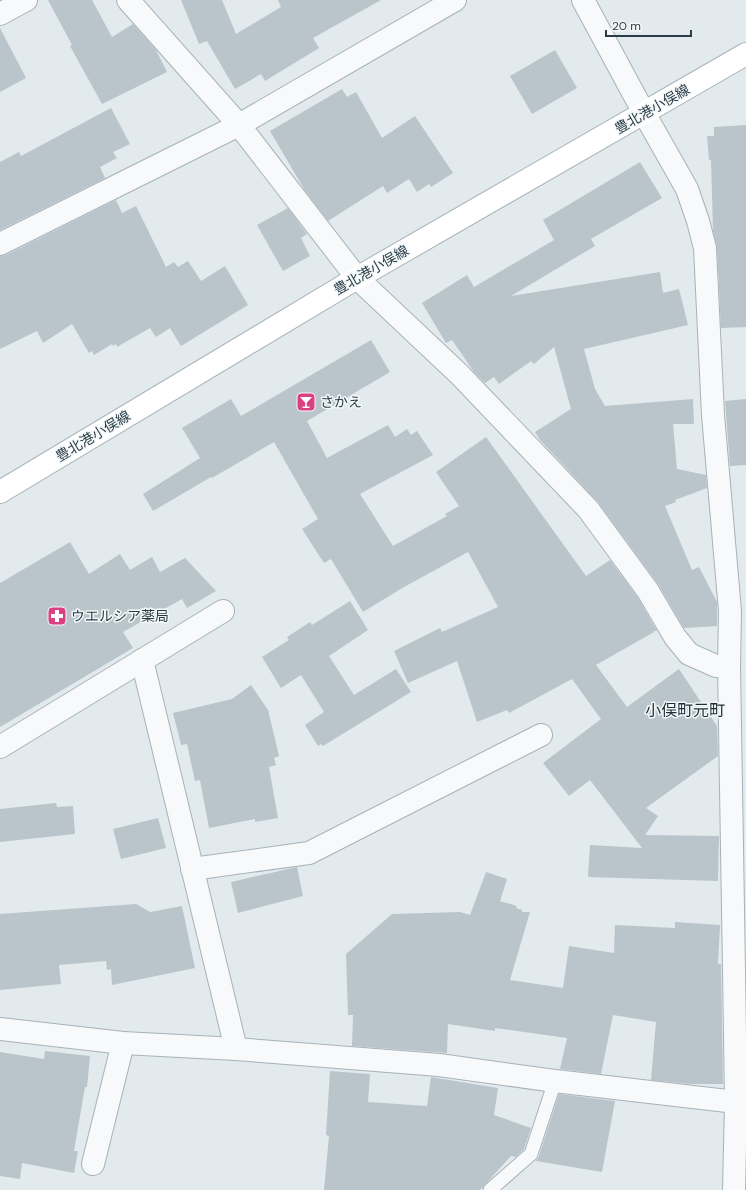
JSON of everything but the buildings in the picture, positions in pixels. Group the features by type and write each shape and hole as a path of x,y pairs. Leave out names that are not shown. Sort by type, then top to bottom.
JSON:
{"main road":[{"name":"豊北港小俣線","path":"0,492 357,278 746,54"}],"street":[{"path":"0,14 26,0"},
{"path":"128,0 239,125 357,278 459,374 588,509 648,591 674,637 689,654 716,666 729,666"},
{"path":"0,244 239,125 455,0"},
{"path":"583,0 687,189 705,248 713,414 730,611 729,666 741,1101 734,1190"},
{"path":"0,747 223,611"},
{"path":"142,660 236,1048"},
{"path":"192,869 309,853 541,736"},
{"path":"0,1029 123,1042 236,1048 439,1065 555,1081 741,1101"},
{"path":"93,1164 123,1042"}],"lane":[{"path":"490,1190 531,1154 555,1081"}],"place":[{"name":"さかえ","path":"306,402"},
{"name":"ウエルシア薬局","path":"57,616"}],"district":[{"name":"小俣町元町","path":"685,710"}]}
